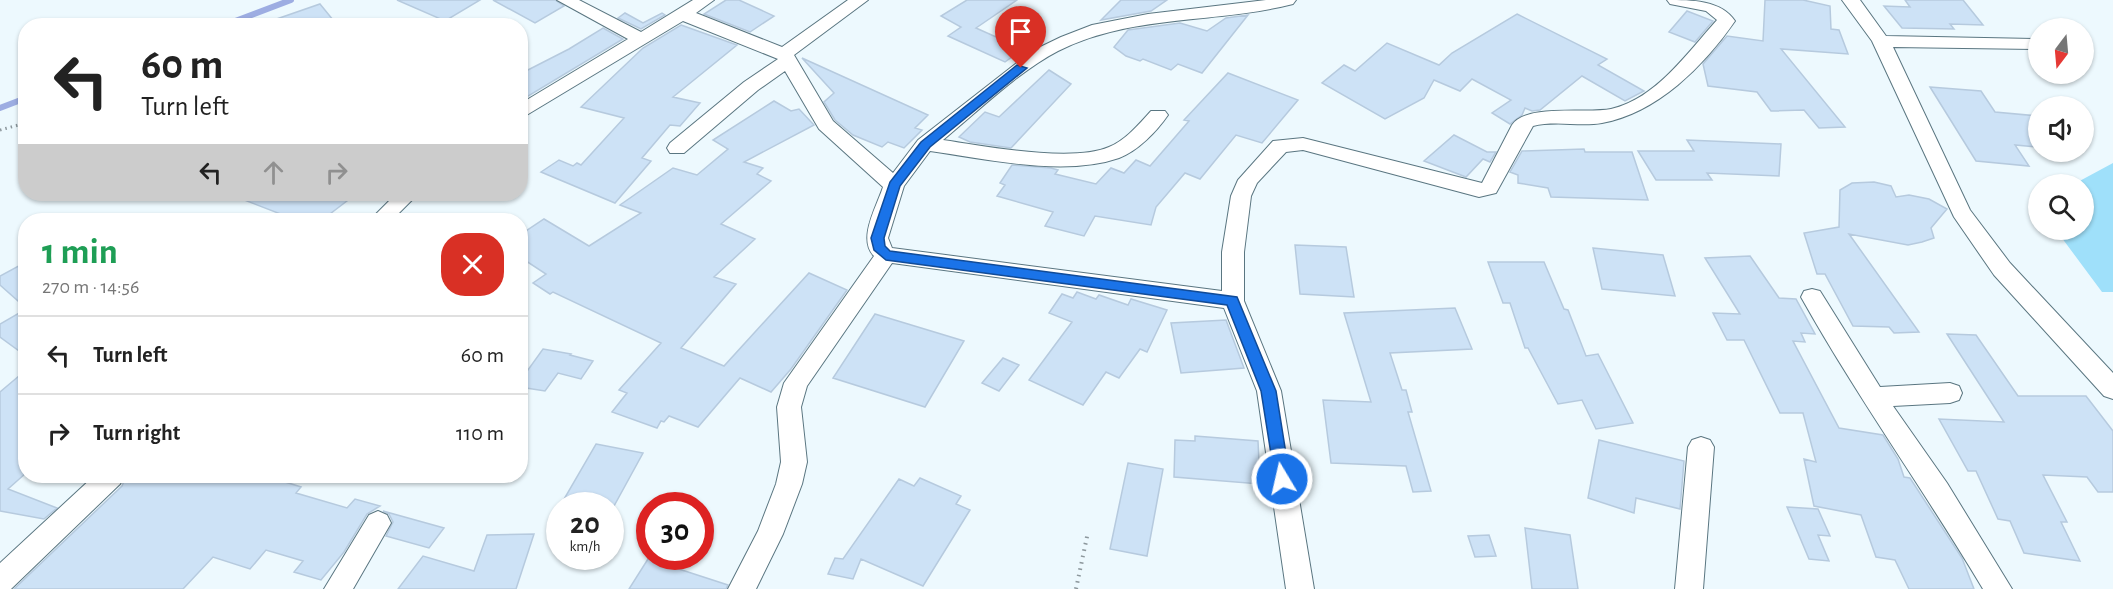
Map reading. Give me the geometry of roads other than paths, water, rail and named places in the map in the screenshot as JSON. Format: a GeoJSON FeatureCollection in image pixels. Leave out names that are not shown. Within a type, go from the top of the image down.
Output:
{"type":"FeatureCollection","features":[{"type":"Feature","properties":{"kind":"street"},"geometry":{"type":"LineString","coordinates":[[566,0],[641,39]]}},
{"type":"Feature","properties":{"kind":"street"},"geometry":{"type":"LineString","coordinates":[[528,107],[705,0]]}},
{"type":"Feature","properties":{"kind":"street"},"geometry":{"type":"LineString","coordinates":[[678,148],[743,92],[859,0]]}},
{"type":"Feature","properties":{"kind":"street"},"geometry":{"type":"LineString","coordinates":[[1233,301],[886,255],[878,247],[877,238],[894,185],[925,144],[1038,55],[1057,43],[1131,22],[1247,9],[1287,0]]}},
{"type":"Feature","properties":{"kind":"street"},"geometry":{"type":"LineString","coordinates":[[1300,589],[1269,391],[1233,301],[1233,252],[1241,196],[1248,180],[1280,146],[1303,144],[1479,190],[1489,188],[1522,125],[1526,122],[1600,117],[1619,114],[1638,106],[1658,93],[1726,21],[1721,12],[1710,7],[1677,0]]}},
{"type":"Feature","properties":{"kind":"street"},"geometry":{"type":"LineString","coordinates":[[1851,0],[1881,41],[1961,212],[2002,269],[2113,389]]}},
{"type":"Feature","properties":{"kind":"street"},"geometry":{"type":"LineString","coordinates":[[682,14],[786,57],[826,125],[894,185]]}},
{"type":"Feature","properties":{"kind":"street"},"geometry":{"type":"LineString","coordinates":[[1881,41],[2028,44]]}},
{"type":"Feature","properties":{"kind":"street"},"geometry":{"type":"LineString","coordinates":[[925,144],[1050,158],[1092,158],[1113,153],[1128,145],[1158,115]]}},
{"type":"Feature","properties":{"kind":"street"},"geometry":{"type":"LineString","coordinates":[[388,213],[400,201]]}},
{"type":"Feature","properties":{"kind":"street"},"geometry":{"type":"LineString","coordinates":[[742,589],[770,534],[789,484],[794,462],[789,407],[796,383],[886,255]]}},
{"type":"Feature","properties":{"kind":"street"},"geometry":{"type":"LineString","coordinates":[[1812,297],[1850,363],[1875,397],[1998,589]]}},
{"type":"Feature","properties":{"kind":"street"},"geometry":{"type":"LineString","coordinates":[[1875,397],[1950,393]]}},
{"type":"Feature","properties":{"kind":"street"},"geometry":{"type":"LineString","coordinates":[[1689,589],[1701,447]]}},
{"type":"Feature","properties":{"kind":"street"},"geometry":{"type":"LineString","coordinates":[[0,581],[104,483]]}},
{"type":"Feature","properties":{"kind":"street"},"geometry":{"type":"LineString","coordinates":[[338,589],[378,524]]}},
{"type":"Feature","properties":{"kind":"waterway"},"geometry":{"type":"LineString","coordinates":[[243,18],[291,0]]}},
{"type":"Feature","properties":{"kind":"waterway"},"geometry":{"type":"LineString","coordinates":[[0,108],[18,101]]}}]}
